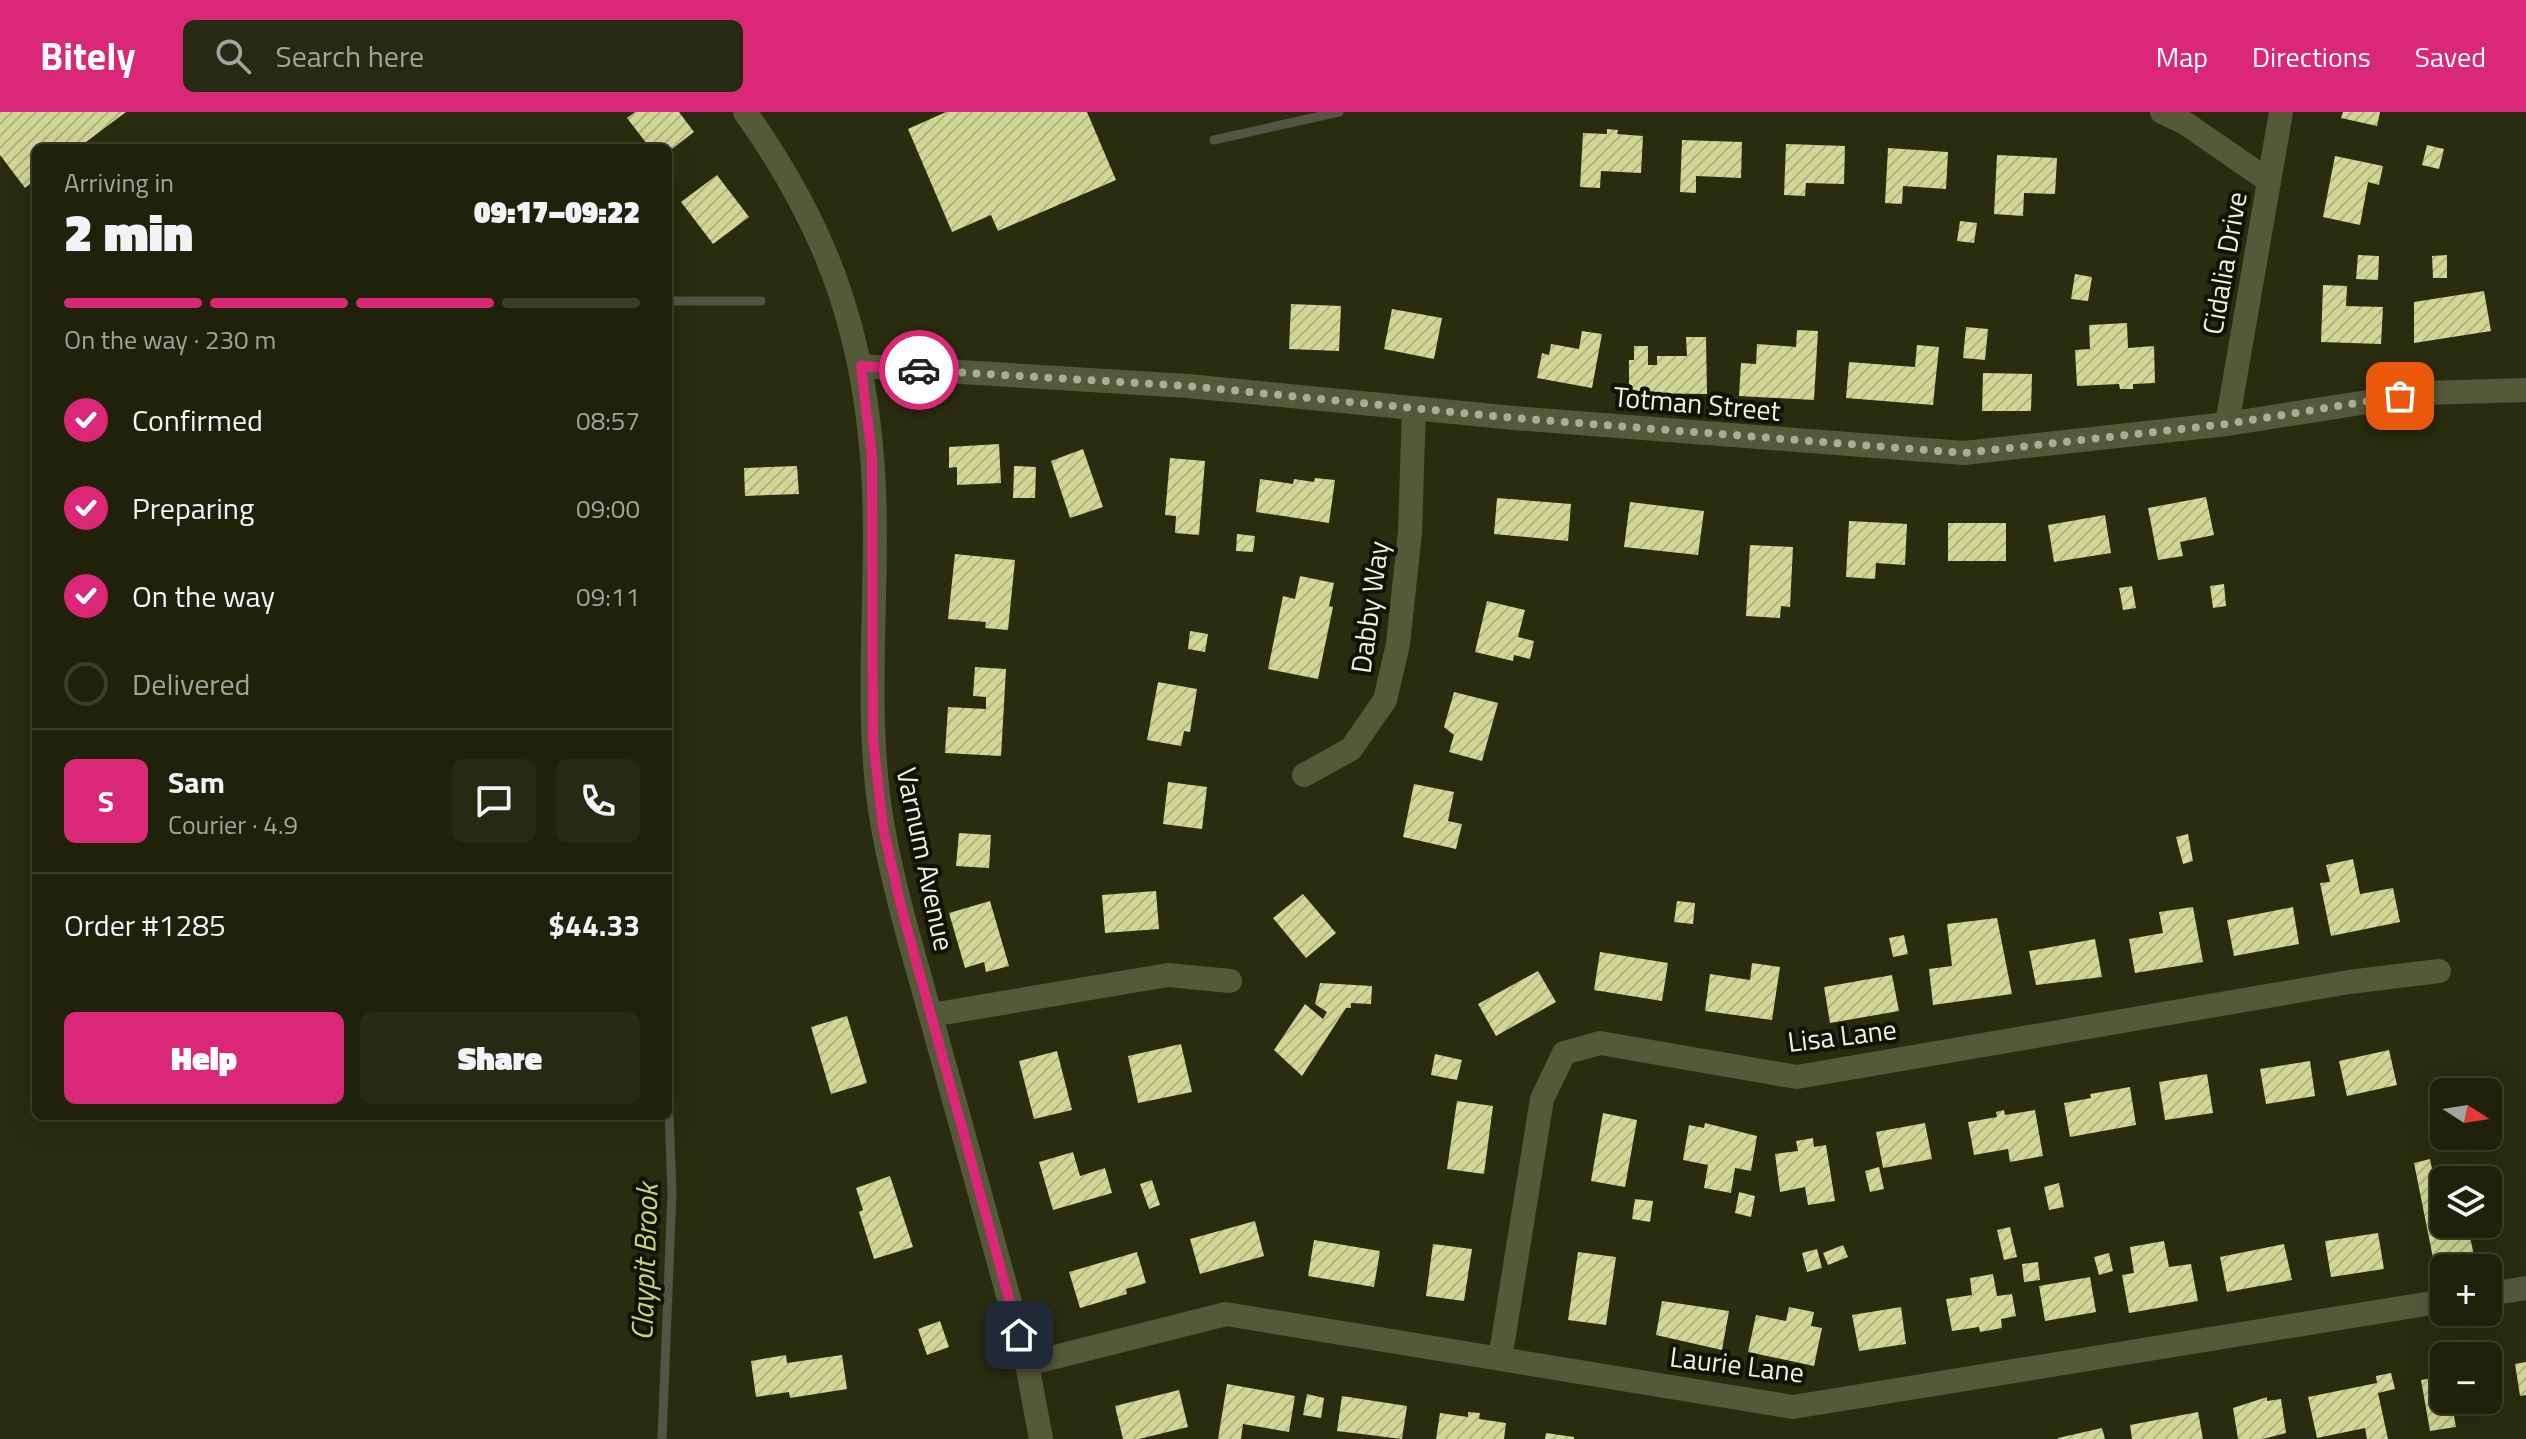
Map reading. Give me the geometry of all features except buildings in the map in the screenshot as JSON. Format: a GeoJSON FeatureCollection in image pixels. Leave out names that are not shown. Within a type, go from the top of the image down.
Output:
{"type":"FeatureCollection","features":[{"type":"Feature","properties":{"kind":"street","name":"Varnum Avenue"},"geometry":{"type":"LineString","coordinates":[[745,112],[794,183],[814,222],[830,259],[861,366],[872,458],[873,739],[883,827],[1027,1364],[1041,1439]]}},
{"type":"Feature","properties":{"kind":"street"},"geometry":{"type":"LineString","coordinates":[[2162,112],[2185,123],[2269,181]]}},
{"type":"Feature","properties":{"kind":"street","name":"Cidalia Drive"},"geometry":{"type":"LineString","coordinates":[[2227,424],[2281,112]]}},
{"type":"Feature","properties":{"kind":"street","name":"Totman Street"},"geometry":{"type":"LineString","coordinates":[[861,366],[1188,386],[1414,408],[1964,453],[2227,424],[2425,393],[2526,390]]}},
{"type":"Feature","properties":{"kind":"street","name":"Dabby Way"},"geometry":{"type":"LineString","coordinates":[[1304,775],[1351,749],[1385,700],[1398,644],[1410,532],[1414,408]]}},
{"type":"Feature","properties":{"kind":"street","name":"Lisa Lane"},"geometry":{"type":"LineString","coordinates":[[1500,1359],[1542,1099],[1564,1053],[1600,1043],[1797,1077],[2349,982],[2439,971]]}},
{"type":"Feature","properties":{"kind":"street"},"geometry":{"type":"LineString","coordinates":[[931,1015],[1168,975],[1230,981]]}},
{"type":"Feature","properties":{"kind":"street"},"geometry":{"type":"LineString","coordinates":[[2502,1292],[2526,1288]]}},
{"type":"Feature","properties":{"kind":"street","name":"Laurie Lane"},"geometry":{"type":"LineString","coordinates":[[1027,1364],[1226,1314],[1793,1407],[2430,1303]]}},
{"type":"Feature","properties":{"kind":"waterway","name":"Claypit Brook"},"geometry":{"type":"LineString","coordinates":[[1214,140],[1339,112]]}},
{"type":"Feature","properties":{"kind":"waterway","name":"Claypit Brook"},"geometry":{"type":"LineString","coordinates":[[672,301],[761,301]]}},
{"type":"Feature","properties":{"kind":"waterway","name":"Claypit Brook"},"geometry":{"type":"LineString","coordinates":[[662,1439],[672,1193],[669,1120]]}},
{"type":"Feature","properties":{"kind":"way so far"},"geometry":{"type":"LineString","coordinates":[[919,370],[1188,386],[1514,418],[1964,453],[2227,424],[2400,396]]}},
{"type":"Feature","properties":{"kind":"route"},"geometry":{"type":"LineString","coordinates":[[919,370],[861,366],[872,458],[873,739],[883,827],[901,906],[1019,1335]]}}]}
